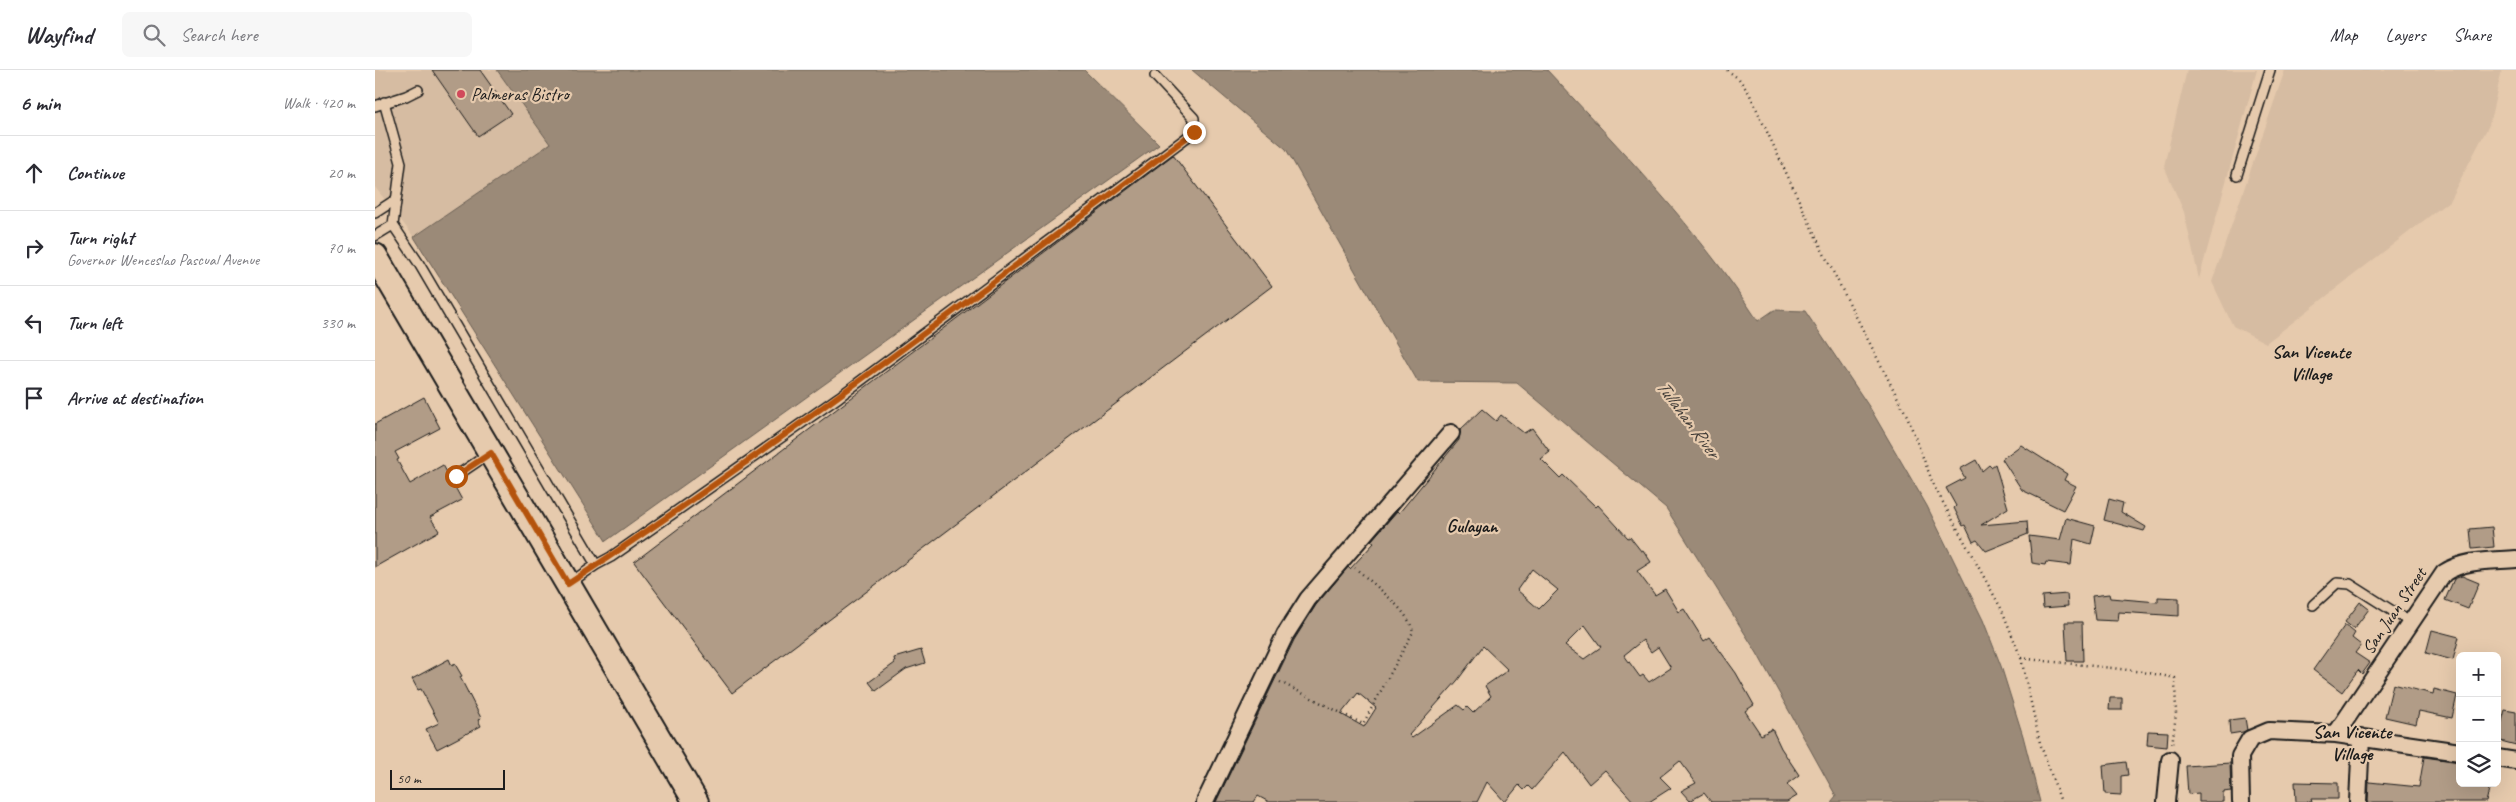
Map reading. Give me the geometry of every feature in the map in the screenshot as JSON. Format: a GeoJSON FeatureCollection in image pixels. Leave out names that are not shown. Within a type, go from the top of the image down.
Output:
{"type":"FeatureCollection","features":[{"type":"Feature","properties":{"kind":"main road"},"geometry":{"type":"LineString","coordinates":[[375,256],[695,802]]}},
{"type":"Feature","properties":{"kind":"street"},"geometry":{"type":"LineString","coordinates":[[1205,802],[1285,635],[1307,599],[1451,433]]}},
{"type":"Feature","properties":{"kind":"street","name":"San Juan Street"},"geometry":{"type":"LineString","coordinates":[[2336,734],[2444,573],[2452,567],[2474,562],[2516,559]]}},
{"type":"Feature","properties":{"kind":"street"},"geometry":{"type":"LineString","coordinates":[[2241,802],[2239,756],[2250,739],[2269,731],[2336,734],[2456,751]]}},
{"type":"Feature","properties":{"kind":"street"},"geometry":{"type":"LineString","coordinates":[[2358,802],[2361,737]]}},
{"type":"Feature","properties":{"kind":"street"},"geometry":{"type":"LineString","coordinates":[[2501,759],[2516,761]]}},
{"type":"Feature","properties":{"kind":"street"},"geometry":{"type":"LineString","coordinates":[[2166,802],[2170,760]]}},
{"type":"Feature","properties":{"kind":"lane"},"geometry":{"type":"LineString","coordinates":[[2237,175],[2269,70]]}},
{"type":"Feature","properties":{"kind":"lane"},"geometry":{"type":"LineString","coordinates":[[568,584],[611,557],[839,397],[1194,132],[1194,118],[1155,76]]}},
{"type":"Feature","properties":{"kind":"lane"},"geometry":{"type":"LineString","coordinates":[[375,106],[418,90]]}},
{"type":"Feature","properties":{"kind":"lane"},"geometry":{"type":"LineString","coordinates":[[384,102],[401,163],[393,225],[418,262],[596,565]]}},
{"type":"Feature","properties":{"kind":"lane"},"geometry":{"type":"LineString","coordinates":[[375,213],[395,200]]}},
{"type":"Feature","properties":{"kind":"lane"},"geometry":{"type":"LineString","coordinates":[[375,236],[393,225]]}},
{"type":"Feature","properties":{"kind":"lane"},"geometry":{"type":"LineString","coordinates":[[456,476],[491,453]]}},
{"type":"Feature","properties":{"kind":"lane"},"geometry":{"type":"LineString","coordinates":[[2313,605],[2337,583],[2342,582],[2349,584],[2410,622]]}},
{"type":"Feature","properties":{"kind":"path"},"geometry":{"type":"LineString","coordinates":[[1727,70],[1739,78],[1749,93],[1823,252],[1907,416],[1934,486],[2002,610],[2021,658],[2040,743],[2061,802]]}},
{"type":"Feature","properties":{"kind":"path"},"geometry":{"type":"LineString","coordinates":[[1266,675],[1363,724],[1413,632],[1412,624],[1381,591],[1342,558]]}},
{"type":"Feature","properties":{"kind":"path"},"geometry":{"type":"LineString","coordinates":[[2021,658],[2077,665],[2133,668],[2175,678],[2176,714],[2170,760]]}},
{"type":"Feature","properties":{"kind":"shaded area"},"geometry":{"type":"Polygon","coordinates":[[[375,70],[497,70],[550,144],[414,237],[375,187],[375,70]]]}},
{"type":"Feature","properties":{"kind":"shaded area"},"geometry":{"type":"Polygon","coordinates":[[[2187,70],[2257,70],[2199,279],[2184,212],[2164,166],[2187,70]]]}},
{"type":"Feature","properties":{"kind":"shaded area"},"geometry":{"type":"Polygon","coordinates":[[[2285,70],[2502,70],[2489,125],[2449,201],[2266,343],[2233,326],[2212,282],[2285,70]]]}},
{"type":"Feature","properties":{"kind":"water"},"geometry":{"type":"Polygon","coordinates":[[[497,70],[1084,70],[1159,144],[606,541],[414,237],[550,144],[497,70]]]}},
{"type":"Feature","properties":{"kind":"water","name":"Tullahan River"},"geometry":{"type":"Polygon","coordinates":[[[1192,70],[1547,70],[1685,223],[1735,287],[1758,321],[1774,310],[1805,311],[1870,408],[1927,506],[1983,620],[2001,666],[2023,736],[2040,802],[1831,802],[1836,796],[1757,653],[1666,508],[1517,383],[1418,382],[1286,149],[1192,70]]]}},
{"type":"Feature","properties":{"kind":"building"},"geometry":{"type":"Polygon","coordinates":[[[432,70],[480,70],[511,114],[478,136],[432,70]]]}},
{"type":"Feature","properties":{"kind":"building"},"geometry":{"type":"Polygon","coordinates":[[[1173,155],[1272,286],[732,693],[634,562],[1173,155]]]}},
{"type":"Feature","properties":{"kind":"building"},"geometry":{"type":"Polygon","coordinates":[[[424,397],[440,428],[395,452],[399,459],[397,460],[410,484],[443,465],[462,500],[430,517],[439,531],[375,567],[375,424],[424,397]]]}},
{"type":"Feature","properties":{"kind":"building"},"geometry":{"type":"Polygon","coordinates":[[[1482,409],[1496,421],[1501,415],[1524,433],[1532,428],[1550,452],[1541,459],[1560,478],[1563,475],[1596,507],[1598,505],[1628,538],[1630,537],[1641,551],[1643,550],[1651,562],[1637,571],[1655,595],[1665,589],[1679,612],[1684,609],[1704,641],[1710,637],[1736,673],[1754,705],[1745,711],[1761,735],[1772,729],[1781,748],[1799,775],[1787,784],[1797,796],[1787,802],[1711,802],[1704,793],[1690,801],[1681,791],[1696,783],[1680,761],[1660,777],[1671,788],[1649,802],[1634,802],[1605,770],[1589,784],[1565,752],[1532,790],[1528,786],[1524,790],[1519,785],[1505,802],[1487,782],[1477,802],[1269,802],[1258,796],[1254,802],[1216,802],[1294,640],[1316,605],[1348,567],[1350,569],[1374,543],[1371,541],[1397,511],[1399,513],[1459,440],[1460,430],[1482,409]],[[1532,569],[1517,590],[1539,609],[1558,590],[1532,569]],[[1585,625],[1565,645],[1584,659],[1601,647],[1585,625]],[[1643,640],[1624,655],[1640,677],[1643,675],[1649,682],[1671,668],[1658,647],[1651,652],[1643,640]],[[1483,646],[1457,681],[1409,735],[1412,738],[1458,705],[1464,710],[1467,707],[1473,713],[1491,696],[1485,686],[1508,670],[1483,646]],[[1358,693],[1341,714],[1364,727],[1376,708],[1358,693]]]}},
{"type":"Feature","properties":{"kind":"building"},"geometry":{"type":"Polygon","coordinates":[[[2021,445],[2067,474],[2064,480],[2076,486],[2063,510],[2022,490],[2002,459],[2021,445]]]}},
{"type":"Feature","properties":{"kind":"building"},"geometry":{"type":"Polygon","coordinates":[[[1976,460],[1982,471],[1989,465],[1991,467],[1995,464],[2008,508],[1981,525],[2027,521],[2028,534],[1986,551],[1977,540],[1973,542],[1954,508],[1956,506],[1946,488],[1965,478],[1960,469],[1976,460]]]}},
{"type":"Feature","properties":{"kind":"building"},"geometry":{"type":"Polygon","coordinates":[[[2109,499],[2123,503],[2121,512],[2146,527],[2144,531],[2104,520],[2109,499]]]}},
{"type":"Feature","properties":{"kind":"building"},"geometry":{"type":"Polygon","coordinates":[[[2066,518],[2095,526],[2091,544],[2074,539],[2071,565],[2046,562],[2045,565],[2032,563],[2029,536],[2060,540],[2066,518]]]}},
{"type":"Feature","properties":{"kind":"building"},"geometry":{"type":"Polygon","coordinates":[[[2492,527],[2494,547],[2472,549],[2470,529],[2492,527]]]}},
{"type":"Feature","properties":{"kind":"building"},"geometry":{"type":"Polygon","coordinates":[[[2462,576],[2479,583],[2468,609],[2445,600],[2454,579],[2462,576]]]}},
{"type":"Feature","properties":{"kind":"building"},"geometry":{"type":"Polygon","coordinates":[[[2067,594],[2068,606],[2043,608],[2042,596],[2067,594]]]}},
{"type":"Feature","properties":{"kind":"building"},"geometry":{"type":"Polygon","coordinates":[[[2109,594],[2110,598],[2158,602],[2158,597],[2179,598],[2179,616],[2119,612],[2118,621],[2095,620],[2092,596],[2109,594]]]}},
{"type":"Feature","properties":{"kind":"building"},"geometry":{"type":"Polygon","coordinates":[[[2360,602],[2369,609],[2354,629],[2345,622],[2360,602]]]}},
{"type":"Feature","properties":{"kind":"building"},"geometry":{"type":"Polygon","coordinates":[[[2065,622],[2082,622],[2083,661],[2067,661],[2065,622]]]}},
{"type":"Feature","properties":{"kind":"building"},"geometry":{"type":"Polygon","coordinates":[[[2345,625],[2355,633],[2352,638],[2361,645],[2355,653],[2370,663],[2362,674],[2358,670],[2342,692],[2313,670],[2345,625]]]}},
{"type":"Feature","properties":{"kind":"building"},"geometry":{"type":"Polygon","coordinates":[[[2432,630],[2459,637],[2453,660],[2426,653],[2432,630]]]}},
{"type":"Feature","properties":{"kind":"building"},"geometry":{"type":"Polygon","coordinates":[[[921,650],[925,663],[906,669],[876,691],[869,682],[895,663],[894,658],[921,650]]]}},
{"type":"Feature","properties":{"kind":"building"},"geometry":{"type":"Polygon","coordinates":[[[449,659],[452,666],[455,664],[462,676],[460,677],[481,718],[478,720],[481,726],[437,749],[426,729],[439,723],[421,689],[418,690],[412,679],[449,659]]]}},
{"type":"Feature","properties":{"kind":"building"},"geometry":{"type":"Polygon","coordinates":[[[2393,684],[2433,694],[2434,689],[2456,695],[2452,718],[2419,711],[2416,724],[2385,717],[2393,684]]]}},
{"type":"Feature","properties":{"kind":"building"},"geometry":{"type":"Polygon","coordinates":[[[2110,698],[2122,698],[2122,710],[2109,710],[2110,698]]]}},
{"type":"Feature","properties":{"kind":"building"},"geometry":{"type":"Polygon","coordinates":[[[2505,710],[2516,712],[2516,745],[2501,741],[2501,725],[2505,710]]]}},
{"type":"Feature","properties":{"kind":"building"},"geometry":{"type":"Polygon","coordinates":[[[2245,718],[2247,730],[2230,734],[2229,720],[2245,718]]]}},
{"type":"Feature","properties":{"kind":"building"},"geometry":{"type":"Polygon","coordinates":[[[2148,731],[2168,732],[2167,747],[2147,745],[2148,731]]]}},
{"type":"Feature","properties":{"kind":"building"},"geometry":{"type":"Polygon","coordinates":[[[2424,757],[2456,761],[2456,787],[2490,787],[2486,802],[2368,802],[2369,782],[2419,787],[2424,757]]]}},
{"type":"Feature","properties":{"kind":"building"},"geometry":{"type":"Polygon","coordinates":[[[2126,762],[2128,775],[2121,776],[2121,795],[2105,794],[2103,765],[2126,762]]]}},
{"type":"Feature","properties":{"kind":"building"},"geometry":{"type":"Polygon","coordinates":[[[2230,763],[2231,791],[2223,792],[2223,802],[2199,802],[2199,793],[2188,794],[2186,766],[2230,763]]]}},
{"type":"Feature","properties":{"kind":"building"},"geometry":{"type":"Polygon","coordinates":[[[2295,782],[2338,783],[2338,799],[2311,799],[2312,802],[2296,802],[2295,782]]]}},
{"type":"Feature","properties":{"kind":"place","name":"Palmeras Bistro"},"geometry":{"type":"Point","coordinates":[461,94]}},
{"type":"Feature","properties":{"kind":"district","name":"San Vicente Village"},"geometry":{"type":"Point","coordinates":[2311,363]}},
{"type":"Feature","properties":{"kind":"district","name":"Gulayan"},"geometry":{"type":"Point","coordinates":[1472,526]}},
{"type":"Feature","properties":{"kind":"district","name":"San Vicente Village"},"geometry":{"type":"Point","coordinates":[2352,743]}},
{"type":"Feature","properties":{"kind":"route"},"geometry":{"type":"LineString","coordinates":[[456,476],[491,453],[568,584],[611,557],[839,397],[1194,132]]}}]}
